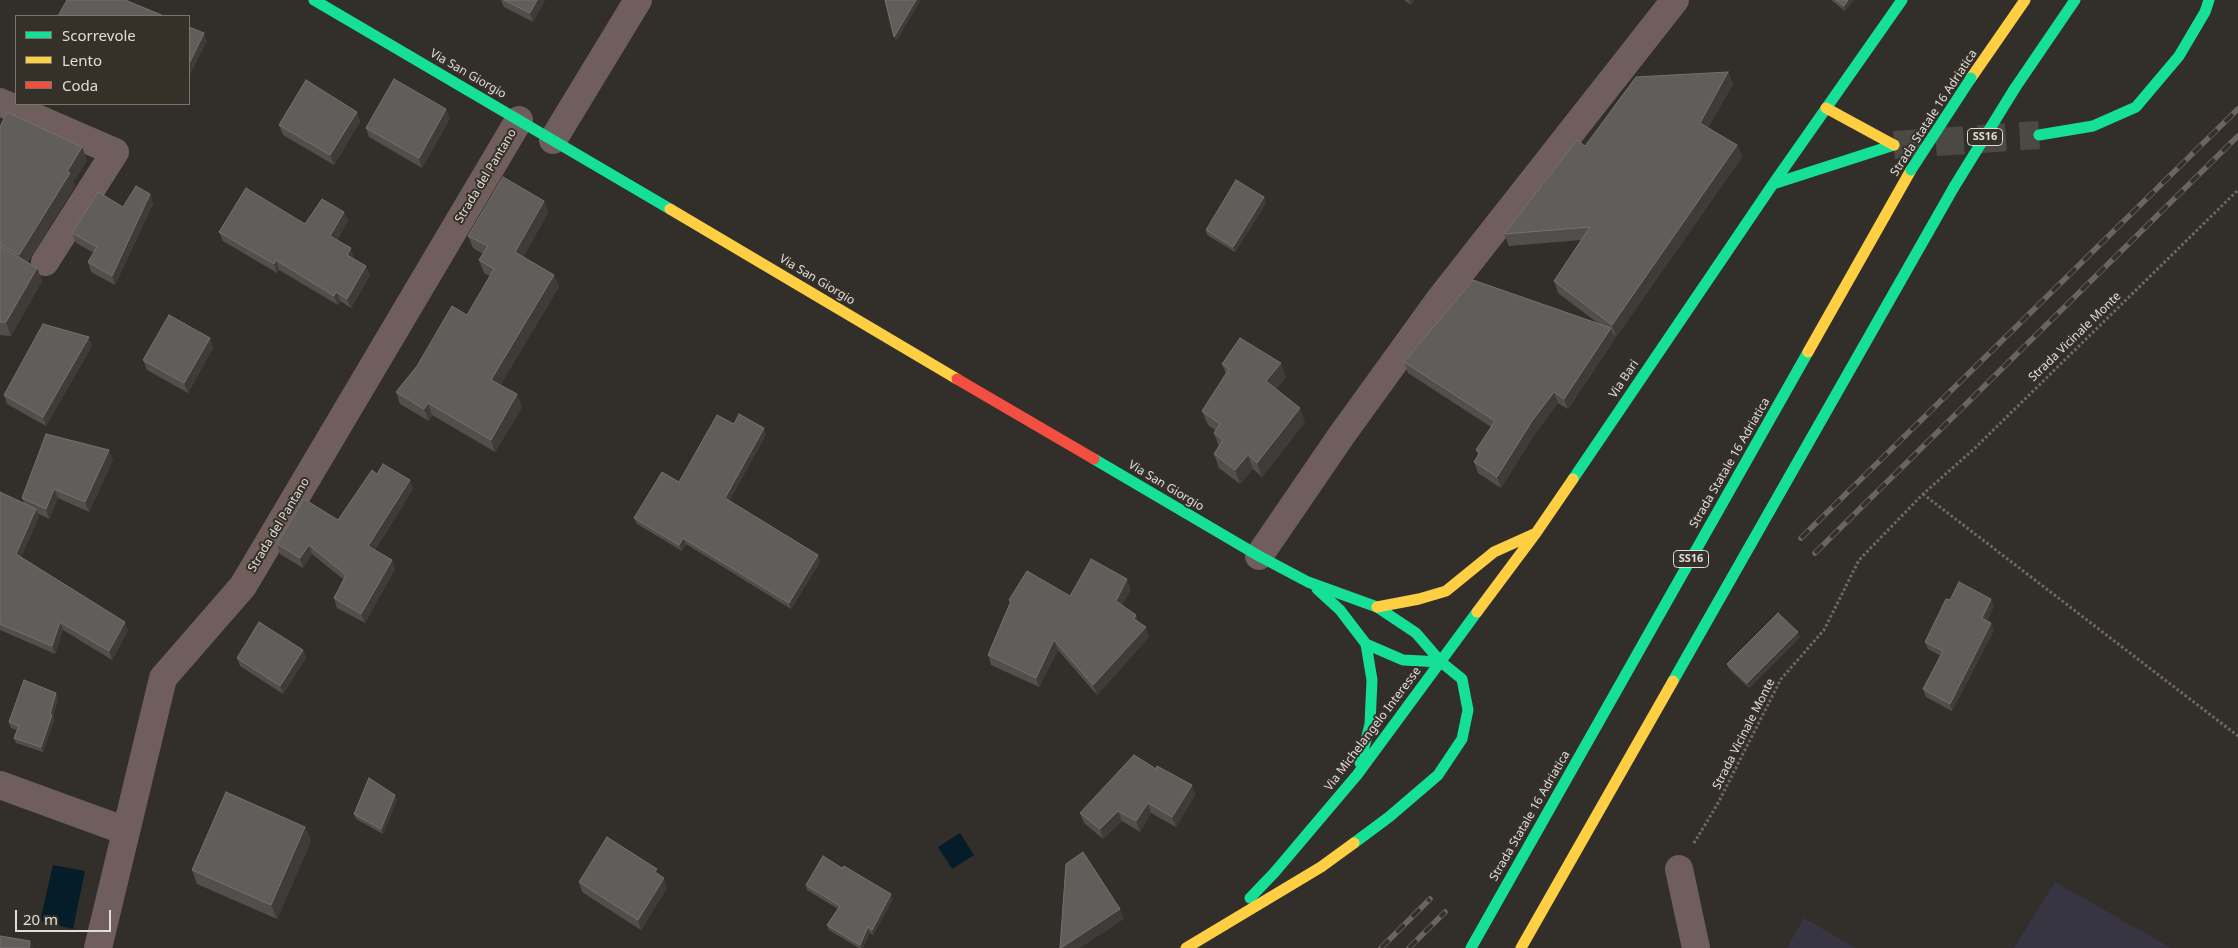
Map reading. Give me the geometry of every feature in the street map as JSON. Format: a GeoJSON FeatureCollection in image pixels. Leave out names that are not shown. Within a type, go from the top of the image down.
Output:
{"type":"FeatureCollection","features":[{"type":"Feature","properties":{"kind":"main road","name":"Via San Giorgio"},"geometry":{"type":"LineString","coordinates":[[314,0],[1259,556],[1308,582],[1377,606],[1416,633],[1440,662]]}},
{"type":"Feature","properties":{"kind":"main road","name":"Via Bari"},"geometry":{"type":"LineString","coordinates":[[1440,662],[1536,533],[1773,184],[1902,0]]}},
{"type":"Feature","properties":{"kind":"main road","name":"Strada Statale 16 Adriatica"},"geometry":{"type":"LineString","coordinates":[[1471,948],[1911,170],[2025,0]]}},
{"type":"Feature","properties":{"kind":"main road","name":"SS16"},"geometry":{"type":"LineString","coordinates":[[1521,948],[1954,186],[2075,0]]}},
{"type":"Feature","properties":{"kind":"main road"},"geometry":{"type":"LineString","coordinates":[[2040,135],[2093,126],[2136,107],[2179,56],[2205,12],[2209,0]]}},
{"type":"Feature","properties":{"kind":"main road"},"geometry":{"type":"LineString","coordinates":[[1773,184],[1894,145],[1826,108]]}},
{"type":"Feature","properties":{"kind":"main road","name":"Via San Giorgio"},"geometry":{"type":"LineString","coordinates":[[1377,606],[1419,599],[1446,591],[1494,552],[1536,533]]}},
{"type":"Feature","properties":{"kind":"main road","name":"Via San Giorgio"},"geometry":{"type":"LineString","coordinates":[[1308,582],[1340,610],[1366,644],[1372,680],[1370,724],[1357,775]]}},
{"type":"Feature","properties":{"kind":"main road","name":"Via San Giorgio"},"geometry":{"type":"LineString","coordinates":[[1366,644],[1403,660],[1440,662]]}},
{"type":"Feature","properties":{"kind":"main road","name":"Via Michelangelo Interesse"},"geometry":{"type":"LineString","coordinates":[[1186,948],[1321,867],[1389,817],[1438,775],[1462,740],[1468,710],[1462,679],[1440,662],[1357,775],[1274,874],[1225,923]]}},
{"type":"Feature","properties":{"kind":"street"},"geometry":{"type":"LineString","coordinates":[[553,140],[638,0]]}},
{"type":"Feature","properties":{"kind":"street"},"geometry":{"type":"LineString","coordinates":[[1259,556],[1341,436],[1440,299],[1674,0]]}},
{"type":"Feature","properties":{"kind":"street"},"geometry":{"type":"LineString","coordinates":[[0,102],[115,152],[45,262]]}},
{"type":"Feature","properties":{"kind":"street","name":"Strada del Pantano"},"geometry":{"type":"LineString","coordinates":[[98,948],[162,678],[243,586],[519,120]]}},
{"type":"Feature","properties":{"kind":"street"},"geometry":{"type":"LineString","coordinates":[[0,785],[126,832]]}},
{"type":"Feature","properties":{"kind":"street"},"geometry":{"type":"LineString","coordinates":[[1679,869],[1696,948]]}},
{"type":"Feature","properties":{"kind":"path","name":"Strada Vicinale Monte"},"geometry":{"type":"LineString","coordinates":[[1679,869],[1717,805],[1781,679],[1824,630],[1860,560],[1922,494],[1974,449],[2238,190]]}},
{"type":"Feature","properties":{"kind":"path"},"geometry":{"type":"LineString","coordinates":[[1922,494],[2238,736]]}},
{"type":"Feature","properties":{"kind":"shaded area"},"geometry":{"type":"Polygon","coordinates":[[[2055,882],[2171,948],[2014,948],[2055,882]]]}},
{"type":"Feature","properties":{"kind":"shaded area"},"geometry":{"type":"Polygon","coordinates":[[[1804,918],[1855,948],[1787,948],[1804,918]]]}},
{"type":"Feature","properties":{"kind":"water"},"geometry":{"type":"Polygon","coordinates":[[[960,833],[974,855],[952,869],[938,847],[960,833]]]}},
{"type":"Feature","properties":{"kind":"water"},"geometry":{"type":"Polygon","coordinates":[[[53,865],[85,871],[73,929],[40,921],[53,865]]]}},
{"type":"Feature","properties":{"kind":"building"},"geometry":{"type":"Polygon","coordinates":[[[67,0],[125,0],[162,15],[59,15],[67,0]]]}},
{"type":"Feature","properties":{"kind":"building"},"geometry":{"type":"Polygon","coordinates":[[[504,0],[537,0],[530,13],[504,0]]]}},
{"type":"Feature","properties":{"kind":"building"},"geometry":{"type":"Polygon","coordinates":[[[885,0],[916,0],[894,37],[885,0]]]}},
{"type":"Feature","properties":{"kind":"building"},"geometry":{"type":"Polygon","coordinates":[[[1836,0],[1848,0],[1844,6],[1836,0]]]}},
{"type":"Feature","properties":{"kind":"building"},"geometry":{"type":"Polygon","coordinates":[[[190,27],[204,33],[190,62],[190,27]]]}},
{"type":"Feature","properties":{"kind":"building"},"geometry":{"type":"Polygon","coordinates":[[[1728,72],[1700,123],[1737,145],[1612,325],[1554,281],[1590,227],[1504,234],[1577,140],[1585,146],[1636,77],[1728,72]]]}},
{"type":"Feature","properties":{"kind":"building"},"geometry":{"type":"Polygon","coordinates":[[[394,79],[446,109],[419,158],[366,128],[394,79]]]}},
{"type":"Feature","properties":{"kind":"building"},"geometry":{"type":"Polygon","coordinates":[[[306,80],[357,112],[330,155],[279,125],[306,80]]]}},
{"type":"Feature","properties":{"kind":"building"},"geometry":{"type":"Polygon","coordinates":[[[7,112],[82,147],[67,172],[70,173],[19,255],[0,244],[0,127],[7,112]]]}},
{"type":"Feature","properties":{"kind":"building"},"geometry":{"type":"Polygon","coordinates":[[[503,177],[544,201],[515,252],[554,275],[491,380],[517,394],[491,440],[428,403],[424,409],[396,392],[417,366],[452,306],[467,315],[494,269],[479,260],[488,246],[468,236],[503,177]]]}},
{"type":"Feature","properties":{"kind":"building"},"geometry":{"type":"Polygon","coordinates":[[[1236,180],[1264,197],[1233,247],[1206,230],[1236,180]]]}},
{"type":"Feature","properties":{"kind":"building"},"geometry":{"type":"Polygon","coordinates":[[[136,186],[150,194],[112,276],[88,262],[97,247],[72,233],[98,192],[123,207],[136,186]]]}},
{"type":"Feature","properties":{"kind":"building"},"geometry":{"type":"Polygon","coordinates":[[[246,188],[305,224],[322,199],[344,212],[330,236],[351,248],[347,255],[366,266],[347,299],[336,292],[334,296],[276,260],[274,264],[219,232],[246,188]]]}},
{"type":"Feature","properties":{"kind":"building"},"geometry":{"type":"Polygon","coordinates":[[[0,246],[37,268],[6,322],[0,322],[0,246]]]}},
{"type":"Feature","properties":{"kind":"building"},"geometry":{"type":"Polygon","coordinates":[[[1473,280],[1611,328],[1564,399],[1554,392],[1532,421],[1497,477],[1474,462],[1480,452],[1476,450],[1495,421],[1404,362],[1473,280]]]}},
{"type":"Feature","properties":{"kind":"building"},"geometry":{"type":"Polygon","coordinates":[[[169,315],[210,338],[184,383],[143,360],[169,315]]]}},
{"type":"Feature","properties":{"kind":"building"},"geometry":{"type":"Polygon","coordinates":[[[43,324],[89,337],[43,417],[4,395],[43,324]]]}},
{"type":"Feature","properties":{"kind":"building"},"geometry":{"type":"Polygon","coordinates":[[[1240,338],[1281,363],[1266,381],[1300,408],[1257,463],[1248,455],[1235,470],[1214,454],[1223,440],[1214,433],[1220,424],[1202,411],[1229,369],[1222,364],[1240,338]]]}},
{"type":"Feature","properties":{"kind":"building"},"geometry":{"type":"Polygon","coordinates":[[[739,414],[764,428],[725,498],[818,555],[789,603],[683,538],[679,545],[634,518],[662,472],[679,482],[717,415],[734,424],[739,414]]]}},
{"type":"Feature","properties":{"kind":"building"},"geometry":{"type":"Polygon","coordinates":[[[46,434],[109,450],[85,502],[54,489],[46,509],[22,498],[46,434]]]}},
{"type":"Feature","properties":{"kind":"building"},"geometry":{"type":"Polygon","coordinates":[[[383,464],[410,480],[368,546],[392,560],[361,614],[334,598],[346,575],[309,545],[300,558],[277,544],[304,499],[338,520],[372,470],[377,474],[383,464]]]}},
{"type":"Feature","properties":{"kind":"building"},"geometry":{"type":"Polygon","coordinates":[[[0,492],[36,509],[16,554],[125,622],[109,651],[60,622],[52,646],[0,624],[0,492]]]}},
{"type":"Feature","properties":{"kind":"building"},"geometry":{"type":"Polygon","coordinates":[[[1091,559],[1127,579],[1116,601],[1136,615],[1134,619],[1146,627],[1093,685],[1054,640],[1036,678],[988,655],[1011,601],[1009,600],[1027,571],[1070,596],[1091,559]]]}},
{"type":"Feature","properties":{"kind":"building"},"geometry":{"type":"Polygon","coordinates":[[[1959,582],[1991,599],[1982,618],[1991,623],[1950,704],[1923,689],[1943,651],[1925,642],[1946,599],[1950,600],[1959,582]]]}},
{"type":"Feature","properties":{"kind":"building"},"geometry":{"type":"Polygon","coordinates":[[[1778,613],[1798,632],[1747,683],[1727,664],[1778,613]]]}},
{"type":"Feature","properties":{"kind":"building"},"geometry":{"type":"Polygon","coordinates":[[[259,622],[303,650],[280,686],[237,658],[259,622]]]}},
{"type":"Feature","properties":{"kind":"building"},"geometry":{"type":"Polygon","coordinates":[[[24,680],[56,693],[50,714],[52,715],[41,747],[14,738],[19,726],[9,722],[24,680]]]}},
{"type":"Feature","properties":{"kind":"building"},"geometry":{"type":"Polygon","coordinates":[[[1134,755],[1156,769],[1157,766],[1192,785],[1172,817],[1148,803],[1136,821],[1118,811],[1100,829],[1080,813],[1134,755]]]}},
{"type":"Feature","properties":{"kind":"building"},"geometry":{"type":"Polygon","coordinates":[[[369,778],[395,795],[381,829],[354,814],[369,778]]]}},
{"type":"Feature","properties":{"kind":"building"},"geometry":{"type":"Polygon","coordinates":[[[226,792],[305,827],[271,905],[192,870],[226,792]]]}},
{"type":"Feature","properties":{"kind":"building"},"geometry":{"type":"Polygon","coordinates":[[[607,837],[657,869],[655,872],[664,878],[638,920],[579,882],[607,837]]]}},
{"type":"Feature","properties":{"kind":"building"},"geometry":{"type":"Polygon","coordinates":[[[1083,852],[1120,909],[1060,948],[1066,864],[1083,852]]]}},
{"type":"Feature","properties":{"kind":"building"},"geometry":{"type":"Polygon","coordinates":[[[823,856],[842,868],[844,866],[891,894],[872,930],[868,927],[860,945],[827,925],[840,906],[806,885],[823,856]]]}},
{"type":"Feature","properties":{"kind":"building"},"geometry":{"type":"Polygon","coordinates":[[[0,936],[30,941],[29,948],[0,948],[0,936]]]}},
{"type":"Feature","properties":{"kind":"tunnel"},"geometry":{"type":"LineString","coordinates":[[1894,145],[2039,135]]}},
{"type":"Feature","properties":{"kind":"railway"},"geometry":{"type":"LineString","coordinates":[[1801,538],[2238,109]]}},
{"type":"Feature","properties":{"kind":"railway"},"geometry":{"type":"LineString","coordinates":[[1815,553],[2238,136]]}},
{"type":"Feature","properties":{"kind":"railway"},"geometry":{"type":"LineString","coordinates":[[1381,948],[1430,899]]}},
{"type":"Feature","properties":{"kind":"railway"},"geometry":{"type":"LineString","coordinates":[[1409,948],[1445,912]]}},
{"type":"Feature","properties":{"kind":"traffic: fast"},"geometry":{"type":"LineString","coordinates":[[314,0],[670,209]]}},
{"type":"Feature","properties":{"kind":"traffic: fast"},"geometry":{"type":"LineString","coordinates":[[1573,479],[1773,184],[1902,0]]}},
{"type":"Feature","properties":{"kind":"traffic: fast"},"geometry":{"type":"LineString","coordinates":[[2015,88],[2075,0]]}},
{"type":"Feature","properties":{"kind":"traffic: fast"},"geometry":{"type":"LineString","coordinates":[[2039,135],[2093,126],[2136,107],[2179,56],[2205,12],[2209,0]]}},
{"type":"Feature","properties":{"kind":"traffic: fast"},"geometry":{"type":"LineString","coordinates":[[1911,170],[1971,78]]}},
{"type":"Feature","properties":{"kind":"traffic: fast"},"geometry":{"type":"LineString","coordinates":[[1954,187],[2015,88]]}},
{"type":"Feature","properties":{"kind":"traffic: fast"},"geometry":{"type":"LineString","coordinates":[[1773,184],[1894,145]]}},
{"type":"Feature","properties":{"kind":"traffic: fast"},"geometry":{"type":"LineString","coordinates":[[1673,681],[1954,187]]}},
{"type":"Feature","properties":{"kind":"traffic: fast"},"geometry":{"type":"LineString","coordinates":[[1471,948],[1808,352]]}},
{"type":"Feature","properties":{"kind":"traffic: fast"},"geometry":{"type":"LineString","coordinates":[[1094,459],[1259,556],[1308,582],[1377,607],[1416,633],[1441,662],[1462,679],[1468,710],[1462,739],[1438,775],[1389,817],[1354,843]]}},
{"type":"Feature","properties":{"kind":"traffic: fast"},"geometry":{"type":"LineString","coordinates":[[1317,589],[1340,610],[1366,644],[1372,680],[1370,724],[1360,763]]}},
{"type":"Feature","properties":{"kind":"traffic: fast"},"geometry":{"type":"LineString","coordinates":[[1250,898],[1274,873],[1357,775],[1477,612]]}},
{"type":"Feature","properties":{"kind":"traffic: fast"},"geometry":{"type":"LineString","coordinates":[[1366,644],[1403,660],[1441,662]]}},
{"type":"Feature","properties":{"kind":"traffic: slow"},"geometry":{"type":"LineString","coordinates":[[1971,78],[2025,0]]}},
{"type":"Feature","properties":{"kind":"traffic: slow"},"geometry":{"type":"LineString","coordinates":[[1826,108],[1894,145]]}},
{"type":"Feature","properties":{"kind":"traffic: slow"},"geometry":{"type":"LineString","coordinates":[[1808,352],[1911,170]]}},
{"type":"Feature","properties":{"kind":"traffic: slow"},"geometry":{"type":"LineString","coordinates":[[670,209],[957,379]]}},
{"type":"Feature","properties":{"kind":"traffic: slow"},"geometry":{"type":"LineString","coordinates":[[1477,612],[1536,533],[1573,479]]}},
{"type":"Feature","properties":{"kind":"traffic: slow"},"geometry":{"type":"LineString","coordinates":[[1377,607],[1419,599],[1446,591],[1494,552],[1534,534]]}},
{"type":"Feature","properties":{"kind":"traffic: slow"},"geometry":{"type":"LineString","coordinates":[[1521,948],[1673,681]]}},
{"type":"Feature","properties":{"kind":"traffic: slow"},"geometry":{"type":"LineString","coordinates":[[1186,948],[1321,867],[1354,843]]}},
{"type":"Feature","properties":{"kind":"traffic: jam"},"geometry":{"type":"LineString","coordinates":[[957,379],[1094,459]]}}]}
